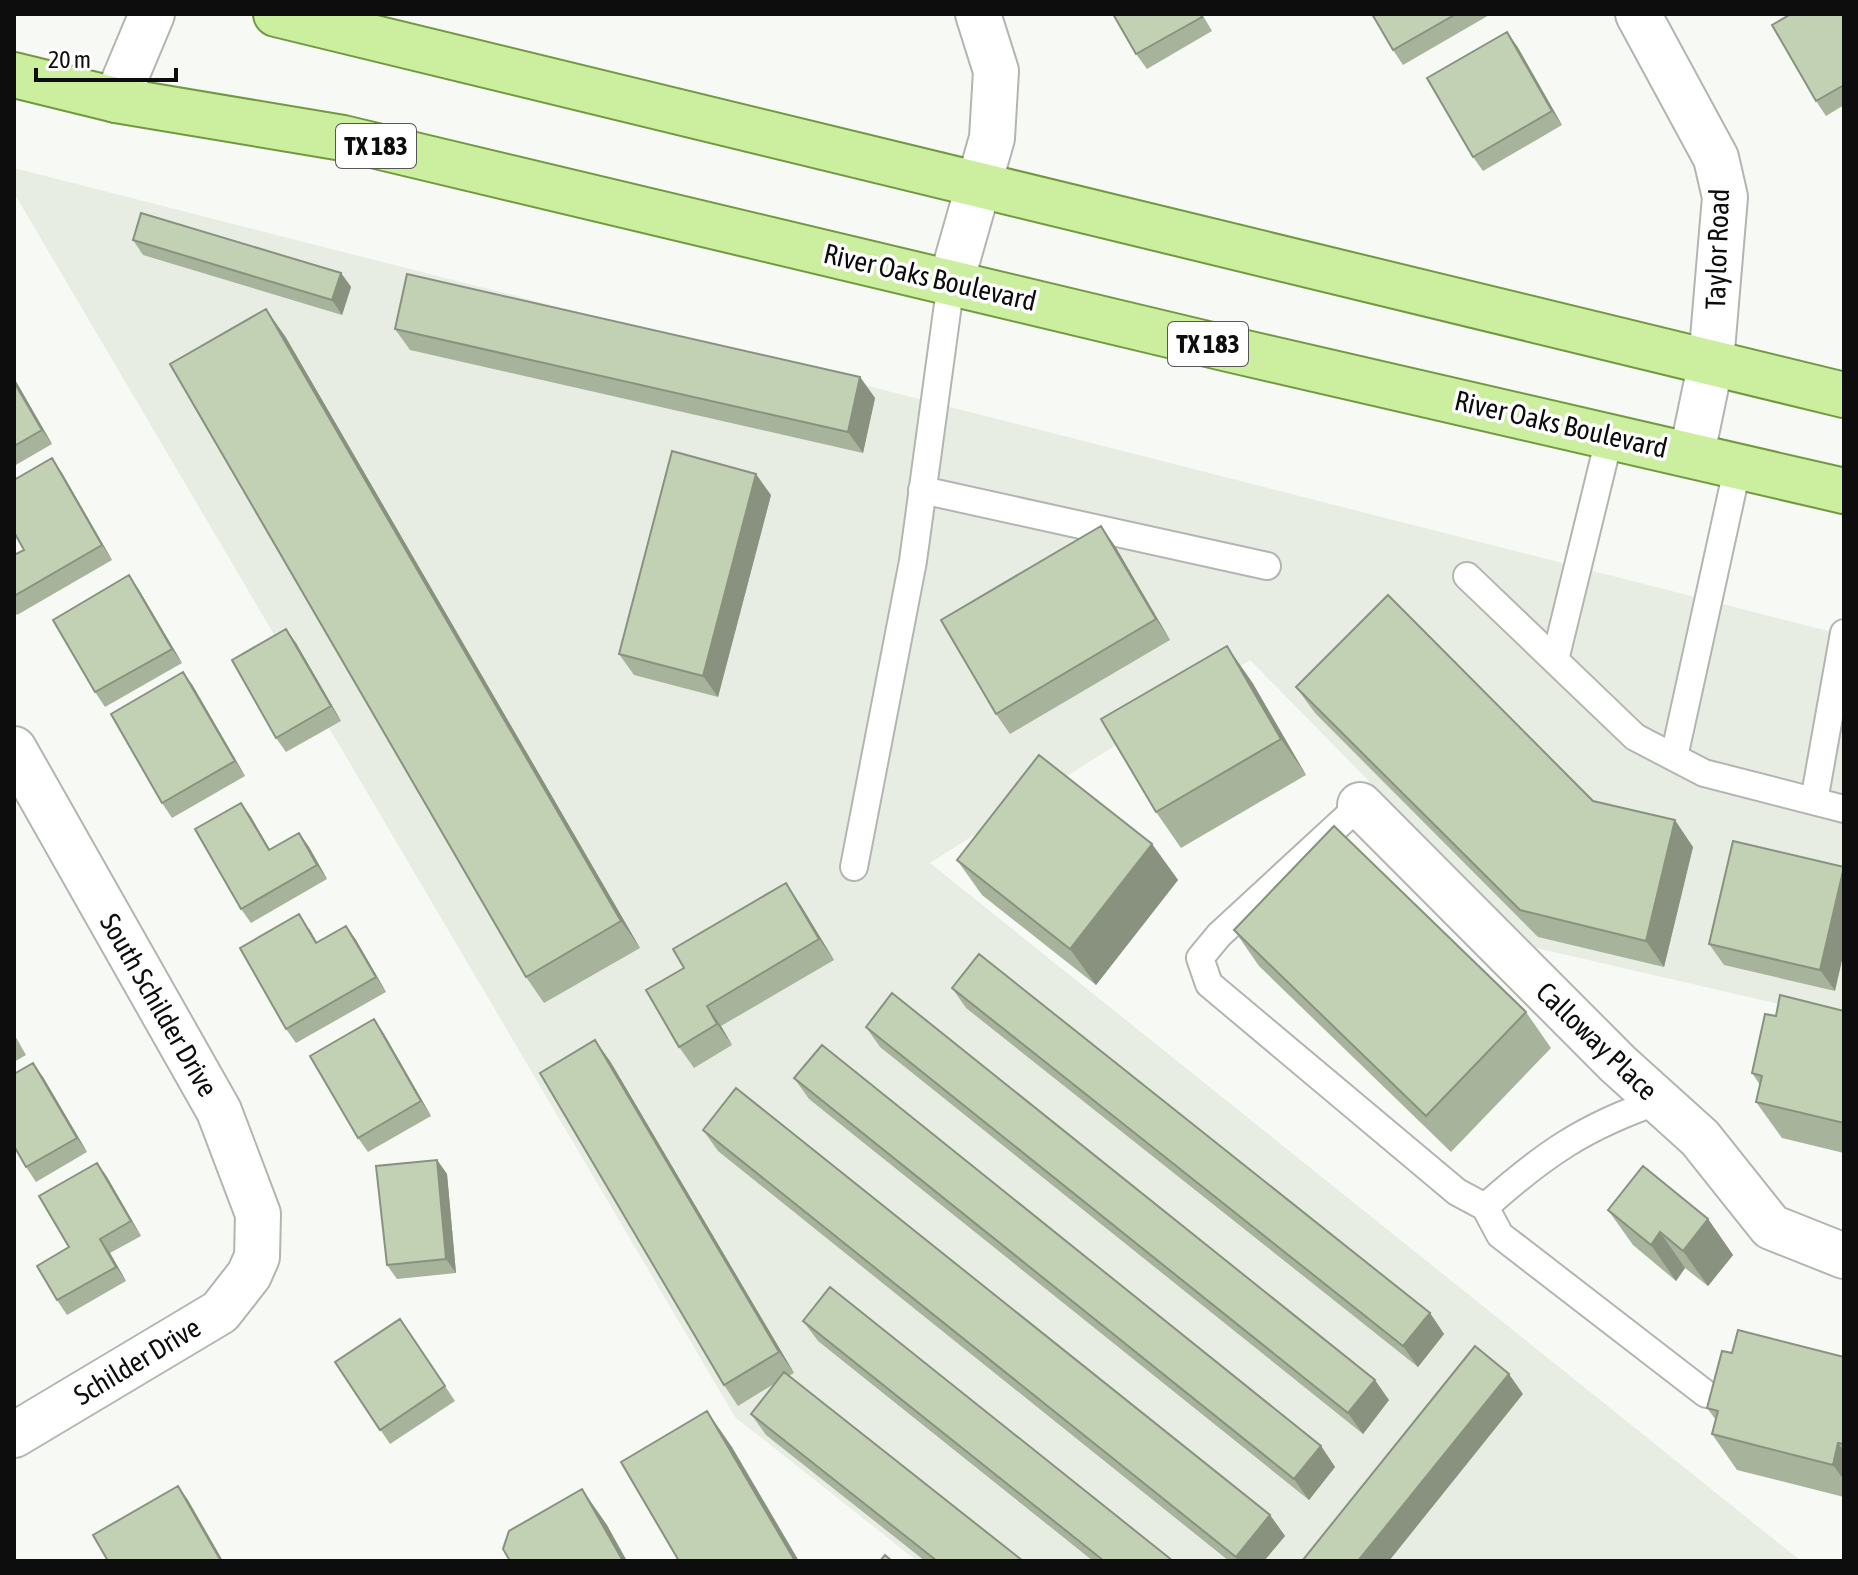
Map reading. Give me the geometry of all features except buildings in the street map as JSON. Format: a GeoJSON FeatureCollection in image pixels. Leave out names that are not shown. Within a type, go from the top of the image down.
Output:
{"type":"FeatureCollection","features":[{"type":"Feature","properties":{"kind":"main road"},"geometry":{"type":"LineString","coordinates":[[276,14],[1844,395]]}},
{"type":"Feature","properties":{"kind":"main road","name":"River Oaks Boulevard"},"geometry":{"type":"LineString","coordinates":[[14,75],[116,100],[343,138],[1224,348],[1692,453],[1844,491]]}},
{"type":"Feature","properties":{"kind":"street"},"geometry":{"type":"LineString","coordinates":[[116,100],[152,14]]}},
{"type":"Feature","properties":{"kind":"street"},"geometry":{"type":"LineString","coordinates":[[951,282],[992,138],[996,71],[978,14]]}},
{"type":"Feature","properties":{"kind":"street","name":"Taylor Road"},"geometry":{"type":"LineString","coordinates":[[1638,14],[1716,158],[1725,197],[1711,362],[1692,453]]}},
{"type":"Feature","properties":{"kind":"street","name":"South Schilder Drive"},"geometry":{"type":"LineString","coordinates":[[14,749],[219,1111],[258,1214],[257,1257],[249,1275]]}},
{"type":"Feature","properties":{"kind":"street","name":"Calloway Place"},"geometry":{"type":"LineString","coordinates":[[1360,805],[1700,1138],[1771,1227],[1844,1256]]}},
{"type":"Feature","properties":{"kind":"street","name":"Schilder Drive"},"geometry":{"type":"LineString","coordinates":[[14,1435],[220,1312],[249,1275]]}},
{"type":"Feature","properties":{"kind":"lane"},"geometry":{"type":"LineString","coordinates":[[854,867],[913,561],[951,282]]}},
{"type":"Feature","properties":{"kind":"lane"},"geometry":{"type":"LineString","coordinates":[[1555,660],[1610,435]]}},
{"type":"Feature","properties":{"kind":"lane"},"geometry":{"type":"LineString","coordinates":[[1674,757],[1738,465]]}},
{"type":"Feature","properties":{"kind":"lane"},"geometry":{"type":"LineString","coordinates":[[922,490],[1267,566]]}},
{"type":"Feature","properties":{"kind":"lane"},"geometry":{"type":"LineString","coordinates":[[1467,576],[1635,737],[1704,773],[1844,809]]}},
{"type":"Feature","properties":{"kind":"lane"},"geometry":{"type":"LineString","coordinates":[[1814,801],[1843,649]]}},
{"type":"Feature","properties":{"kind":"lane"},"geometry":{"type":"LineString","coordinates":[[1360,805],[1229,925],[1200,958],[1209,984],[1457,1192],[1485,1207],[1500,1235],[1706,1394]]}},
{"type":"Feature","properties":{"kind":"lane"},"geometry":{"type":"LineString","coordinates":[[1485,1207],[1567,1140],[1616,1116],[1659,1101]]}},
{"type":"Feature","properties":{"kind":"shaded area"},"geometry":{"type":"Polygon","coordinates":[[[14,168],[1844,635],[1844,1019],[1532,947],[1250,660],[930,863],[1801,1561],[917,1561],[735,1417],[14,193],[14,168]]]}}]}
